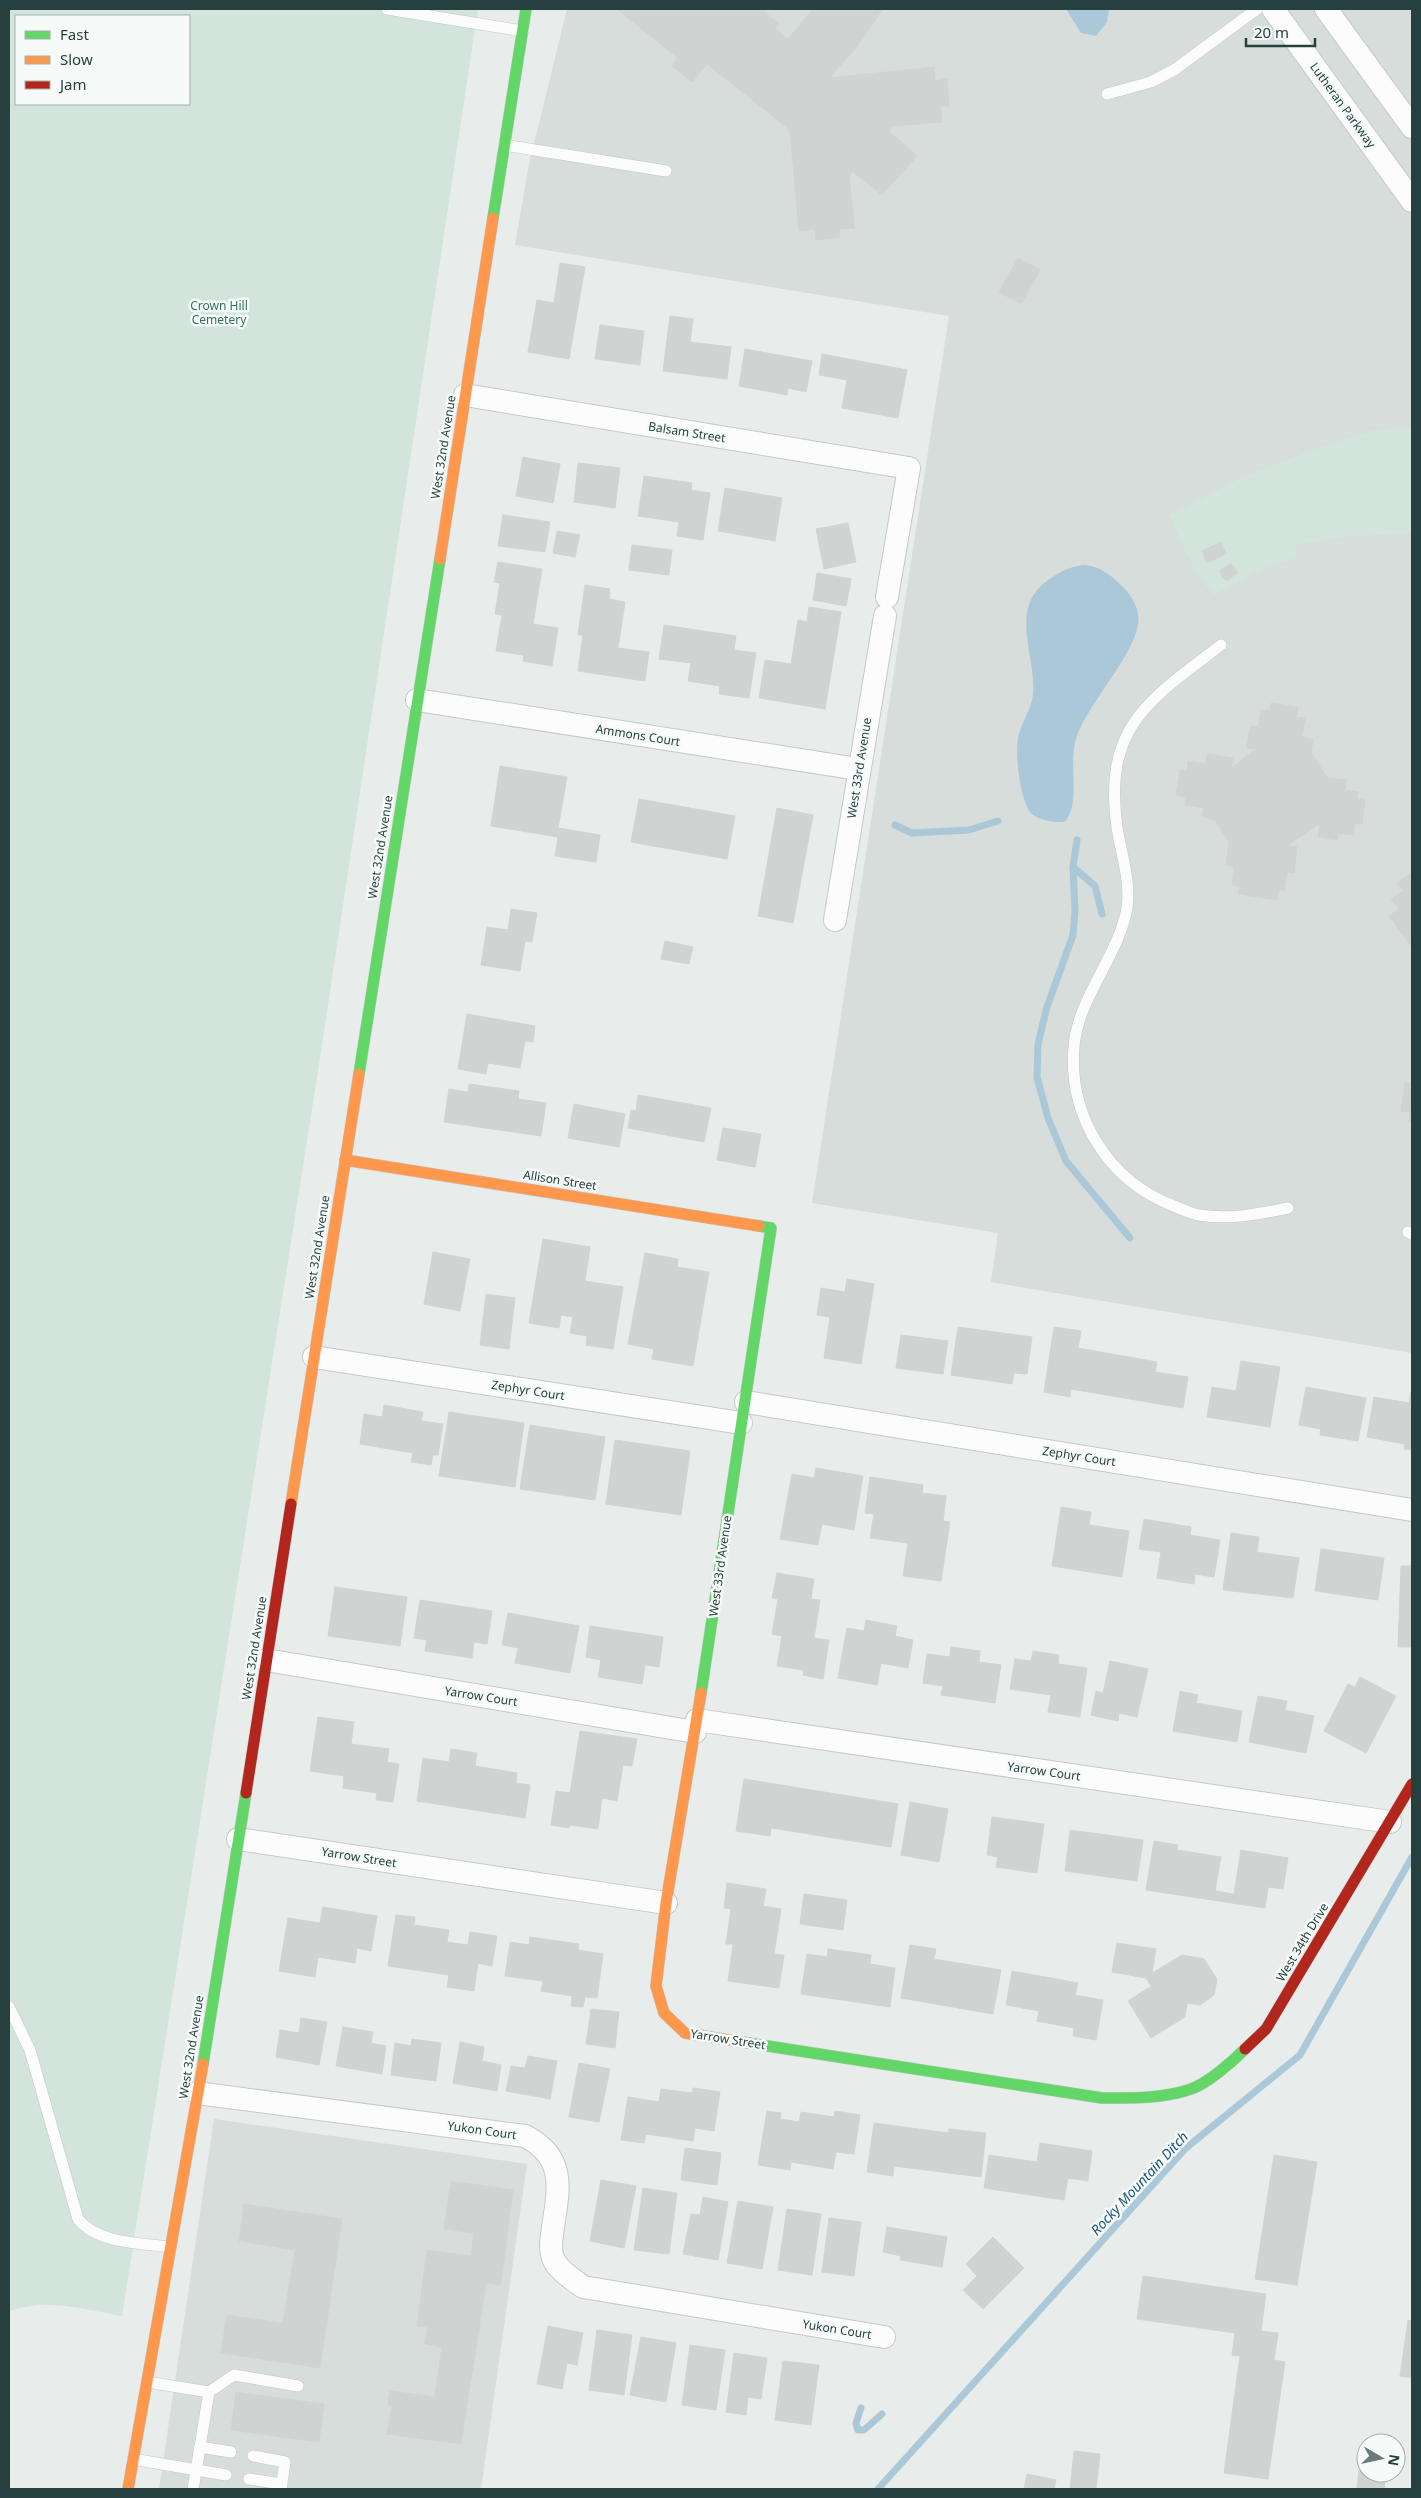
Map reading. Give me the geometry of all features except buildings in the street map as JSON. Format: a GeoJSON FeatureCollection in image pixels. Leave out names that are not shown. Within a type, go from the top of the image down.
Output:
{"type":"FeatureCollection","features":[{"type":"Feature","properties":{"kind":"street","name":"West 32nd Avenue"},"geometry":{"type":"LineString","coordinates":[[128,2489],[197,2093],[238,1839],[526,9]]}},
{"type":"Feature","properties":{"kind":"street","name":"Lutheran Parkway"},"geometry":{"type":"LineString","coordinates":[[1273,9],[1412,201]]}},
{"type":"Feature","properties":{"kind":"street"},"geometry":{"type":"LineString","coordinates":[[1326,9],[1412,127]]}},
{"type":"Feature","properties":{"kind":"street","name":"Balsam Street"},"geometry":{"type":"LineString","coordinates":[[465,396],[909,468]]}},
{"type":"Feature","properties":{"kind":"street","name":"West 33rd Avenue"},"geometry":{"type":"LineString","coordinates":[[835,920],[858,769],[909,468]]}},
{"type":"Feature","properties":{"kind":"street","name":"Ammons Court"},"geometry":{"type":"LineString","coordinates":[[417,700],[858,769]]}},
{"type":"Feature","properties":{"kind":"street","name":"Allison Street"},"geometry":{"type":"LineString","coordinates":[[345,1160],[771,1228]]}},
{"type":"Feature","properties":{"kind":"street","name":"West 33rd Avenue"},"geometry":{"type":"LineString","coordinates":[[666,1903],[696,1726],[771,1228]]}},
{"type":"Feature","properties":{"kind":"street","name":"Zephyr Court"},"geometry":{"type":"LineString","coordinates":[[314,1357],[743,1412],[1412,1510]]}},
{"type":"Feature","properties":{"kind":"street","name":"Yarrow Court"},"geometry":{"type":"LineString","coordinates":[[266,1660],[696,1726],[1390,1822]]}},
{"type":"Feature","properties":{"kind":"street","name":"West 34th Drive"},"geometry":{"type":"LineString","coordinates":[[1189,2090],[1228,2065],[1266,2029],[1412,1784]]}},
{"type":"Feature","properties":{"kind":"street","name":"Yarrow Street"},"geometry":{"type":"LineString","coordinates":[[238,1839],[666,1903],[656,1986],[664,2013],[686,2033],[1102,2098],[1143,2098],[1189,2090]]}},
{"type":"Feature","properties":{"kind":"street","name":"Yukon Court"},"geometry":{"type":"LineString","coordinates":[[197,2093],[525,2136],[546,2150],[557,2175],[559,2188],[550,2246],[553,2259],[560,2268],[583,2287],[884,2337]]}},
{"type":"Feature","properties":{"kind":"lane"},"geometry":{"type":"LineString","coordinates":[[387,9],[523,31]]}},
{"type":"Feature","properties":{"kind":"lane"},"geometry":{"type":"LineString","coordinates":[[1107,94],[1151,82],[1174,70],[1256,9]]}},
{"type":"Feature","properties":{"kind":"lane"},"geometry":{"type":"LineString","coordinates":[[504,145],[666,171]]}},
{"type":"Feature","properties":{"kind":"lane"},"geometry":{"type":"LineString","coordinates":[[1221,645],[1160,691],[1129,726],[1116,762],[1113,799],[1127,883],[1127,908],[1119,936],[1083,1007],[1074,1046],[1075,1081],[1082,1118],[1102,1153],[1127,1180],[1158,1200],[1198,1215],[1235,1218],[1288,1208]]}},
{"type":"Feature","properties":{"kind":"lane"},"geometry":{"type":"LineString","coordinates":[[9,2006],[30,2050],[78,2219],[90,2231],[105,2237],[170,2247]]}},
{"type":"Feature","properties":{"kind":"lane"},"geometry":{"type":"LineString","coordinates":[[147,2382],[209,2392],[234,2375],[298,2386]]}},
{"type":"Feature","properties":{"kind":"lane"},"geometry":{"type":"LineString","coordinates":[[193,2489],[209,2392]]}},
{"type":"Feature","properties":{"kind":"lane"},"geometry":{"type":"LineString","coordinates":[[200,2447],[231,2452]]}},
{"type":"Feature","properties":{"kind":"lane"},"geometry":{"type":"LineString","coordinates":[[249,2479],[281,2487],[285,2462],[253,2456]]}},
{"type":"Feature","properties":{"kind":"lane"},"geometry":{"type":"LineString","coordinates":[[133,2459],[226,2475]]}},
{"type":"Feature","properties":{"kind":"shaded area"},"geometry":{"type":"Polygon","coordinates":[[[567,9],[1412,9],[1412,1353],[991,1282],[998,1233],[812,1203],[949,316],[515,245],[529,164],[567,9]]]}},
{"type":"Feature","properties":{"kind":"shaded area"},"geometry":{"type":"Polygon","coordinates":[[[214,2119],[527,2164],[481,2489],[159,2489],[214,2119]]]}},
{"type":"Feature","properties":{"kind":"green space","name":"Crown Hill Cemetery"},"geometry":{"type":"Polygon","coordinates":[[[9,9],[478,9],[320,1058],[122,2316],[65,2306],[38,2305],[9,2311],[9,9]]]}},
{"type":"Feature","properties":{"kind":"green space"},"geometry":{"type":"Polygon","coordinates":[[[1412,427],[1412,534],[1350,536],[1297,545],[1296,558],[1263,569],[1214,595],[1196,574],[1169,515],[1238,479],[1309,451],[1374,430],[1412,427]]]}},
{"type":"Feature","properties":{"kind":"water"},"geometry":{"type":"Polygon","coordinates":[[[1066,9],[1109,9],[1107,22],[1096,36],[1081,33],[1066,9]]]}},
{"type":"Feature","properties":{"kind":"water"},"geometry":{"type":"Polygon","coordinates":[[[1085,565],[1106,573],[1126,590],[1133,600],[1138,614],[1137,627],[1124,658],[1091,709],[1076,739],[1073,759],[1074,792],[1070,812],[1066,821],[1052,822],[1037,817],[1030,812],[1023,797],[1019,776],[1018,738],[1033,695],[1027,617],[1030,603],[1037,590],[1063,571],[1075,566],[1085,565]]]}},
{"type":"Feature","properties":{"kind":"waterway"},"geometry":{"type":"LineString","coordinates":[[895,825],[912,833],[969,830],[998,821]]}},
{"type":"Feature","properties":{"kind":"waterway"},"geometry":{"type":"LineString","coordinates":[[1077,840],[1073,867],[1075,911],[1073,935],[1047,1007],[1038,1044],[1037,1077],[1048,1118],[1066,1161],[1130,1238]]}},
{"type":"Feature","properties":{"kind":"waterway"},"geometry":{"type":"LineString","coordinates":[[1073,867],[1095,886],[1102,914]]}},
{"type":"Feature","properties":{"kind":"waterway","name":"Rocky Mountain Ditch"},"geometry":{"type":"LineString","coordinates":[[878,2489],[1186,2148],[1300,2055],[1412,1857]]}},
{"type":"Feature","properties":{"kind":"waterway"},"geometry":{"type":"LineString","coordinates":[[861,2408],[856,2423],[858,2430],[864,2430],[882,2414]]}},
{"type":"Feature","properties":{"kind":"traffic: fast"},"geometry":{"type":"LineString","coordinates":[[493,218],[526,9]]}},
{"type":"Feature","properties":{"kind":"traffic: fast"},"geometry":{"type":"LineString","coordinates":[[359,1074],[440,559]]}},
{"type":"Feature","properties":{"kind":"traffic: fast"},"geometry":{"type":"LineString","coordinates":[[701,1693],[771,1228],[759,1226]]}},
{"type":"Feature","properties":{"kind":"traffic: fast"},"geometry":{"type":"LineString","coordinates":[[203,2064],[246,1793]]}},
{"type":"Feature","properties":{"kind":"traffic: fast"},"geometry":{"type":"LineString","coordinates":[[748,2043],[1102,2098],[1156,2096],[1188,2090],[1210,2079],[1245,2049]]}},
{"type":"Feature","properties":{"kind":"traffic: slow"},"geometry":{"type":"LineString","coordinates":[[440,559],[493,218]]}},
{"type":"Feature","properties":{"kind":"traffic: slow"},"geometry":{"type":"LineString","coordinates":[[291,1504],[359,1074]]}},
{"type":"Feature","properties":{"kind":"traffic: slow"},"geometry":{"type":"LineString","coordinates":[[345,1160],[759,1226]]}},
{"type":"Feature","properties":{"kind":"traffic: slow"},"geometry":{"type":"LineString","coordinates":[[701,1693],[666,1903],[656,1986],[664,2013],[685,2033],[748,2043]]}},
{"type":"Feature","properties":{"kind":"traffic: slow"},"geometry":{"type":"LineString","coordinates":[[128,2489],[203,2064]]}},
{"type":"Feature","properties":{"kind":"traffic: jam"},"geometry":{"type":"LineString","coordinates":[[246,1793],[291,1504]]}},
{"type":"Feature","properties":{"kind":"traffic: jam"},"geometry":{"type":"LineString","coordinates":[[1245,2049],[1266,2029],[1412,1784]]}}]}
